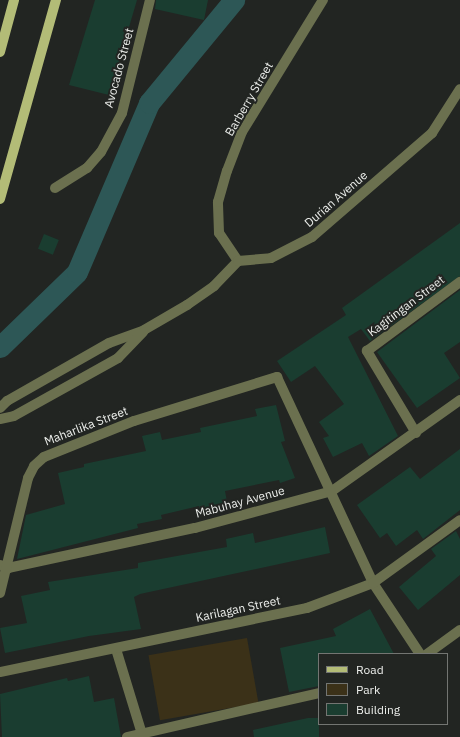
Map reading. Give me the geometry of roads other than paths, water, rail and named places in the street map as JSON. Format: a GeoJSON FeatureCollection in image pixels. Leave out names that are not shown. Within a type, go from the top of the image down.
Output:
{"type":"FeatureCollection","features":[{"type":"Feature","properties":{"kind":"main road"},"geometry":{"type":"LineString","coordinates":[[0,52],[14,0]]}},
{"type":"Feature","properties":{"kind":"main road"},"geometry":{"type":"LineString","coordinates":[[0,199],[56,0]]}},
{"type":"Feature","properties":{"kind":"street","name":"Avocado Street"},"geometry":{"type":"LineString","coordinates":[[55,188],[87,168],[101,152],[122,113],[150,0]]}},
{"type":"Feature","properties":{"kind":"street","name":"Barberry Street"},"geometry":{"type":"LineString","coordinates":[[238,261],[219,233],[218,202],[227,171],[242,132],[323,0]]}},
{"type":"Feature","properties":{"kind":"street","name":"Durian Avenue"},"geometry":{"type":"LineString","coordinates":[[238,261],[270,258],[312,237],[432,132],[460,89]]}},
{"type":"Feature","properties":{"kind":"street"},"geometry":{"type":"LineString","coordinates":[[0,408],[7,401],[109,343],[144,330],[214,286],[238,261]]}},
{"type":"Feature","properties":{"kind":"street","name":"Kagitingan Street"},"geometry":{"type":"LineString","coordinates":[[416,433],[367,351],[460,282]]}},
{"type":"Feature","properties":{"kind":"street"},"geometry":{"type":"LineString","coordinates":[[0,419],[14,416],[118,358],[144,330]]}},
{"type":"Feature","properties":{"kind":"street","name":"Maharlika Street"},"geometry":{"type":"LineString","coordinates":[[0,593],[4,566],[28,478],[34,466],[44,456],[134,422],[277,377],[332,491]]}},
{"type":"Feature","properties":{"kind":"street","name":"Mabuhay Avenue"},"geometry":{"type":"LineString","coordinates":[[4,566],[195,528],[332,491],[416,433],[460,400]]}},
{"type":"Feature","properties":{"kind":"street"},"geometry":{"type":"LineString","coordinates":[[332,491],[373,583],[419,653]]}},
{"type":"Feature","properties":{"kind":"street","name":"Karilagan Street"},"geometry":{"type":"LineString","coordinates":[[0,672],[308,608],[373,583],[460,520]]}},
{"type":"Feature","properties":{"kind":"street"},"geometry":{"type":"LineString","coordinates":[[428,653],[460,630]]}},
{"type":"Feature","properties":{"kind":"street"},"geometry":{"type":"LineString","coordinates":[[116,649],[142,734]]}},
{"type":"Feature","properties":{"kind":"street"},"geometry":{"type":"LineString","coordinates":[[127,737],[318,692]]}},
{"type":"Feature","properties":{"kind":"waterway"},"geometry":{"type":"LineString","coordinates":[[0,347],[77,272],[149,103],[234,0]]}}]}
